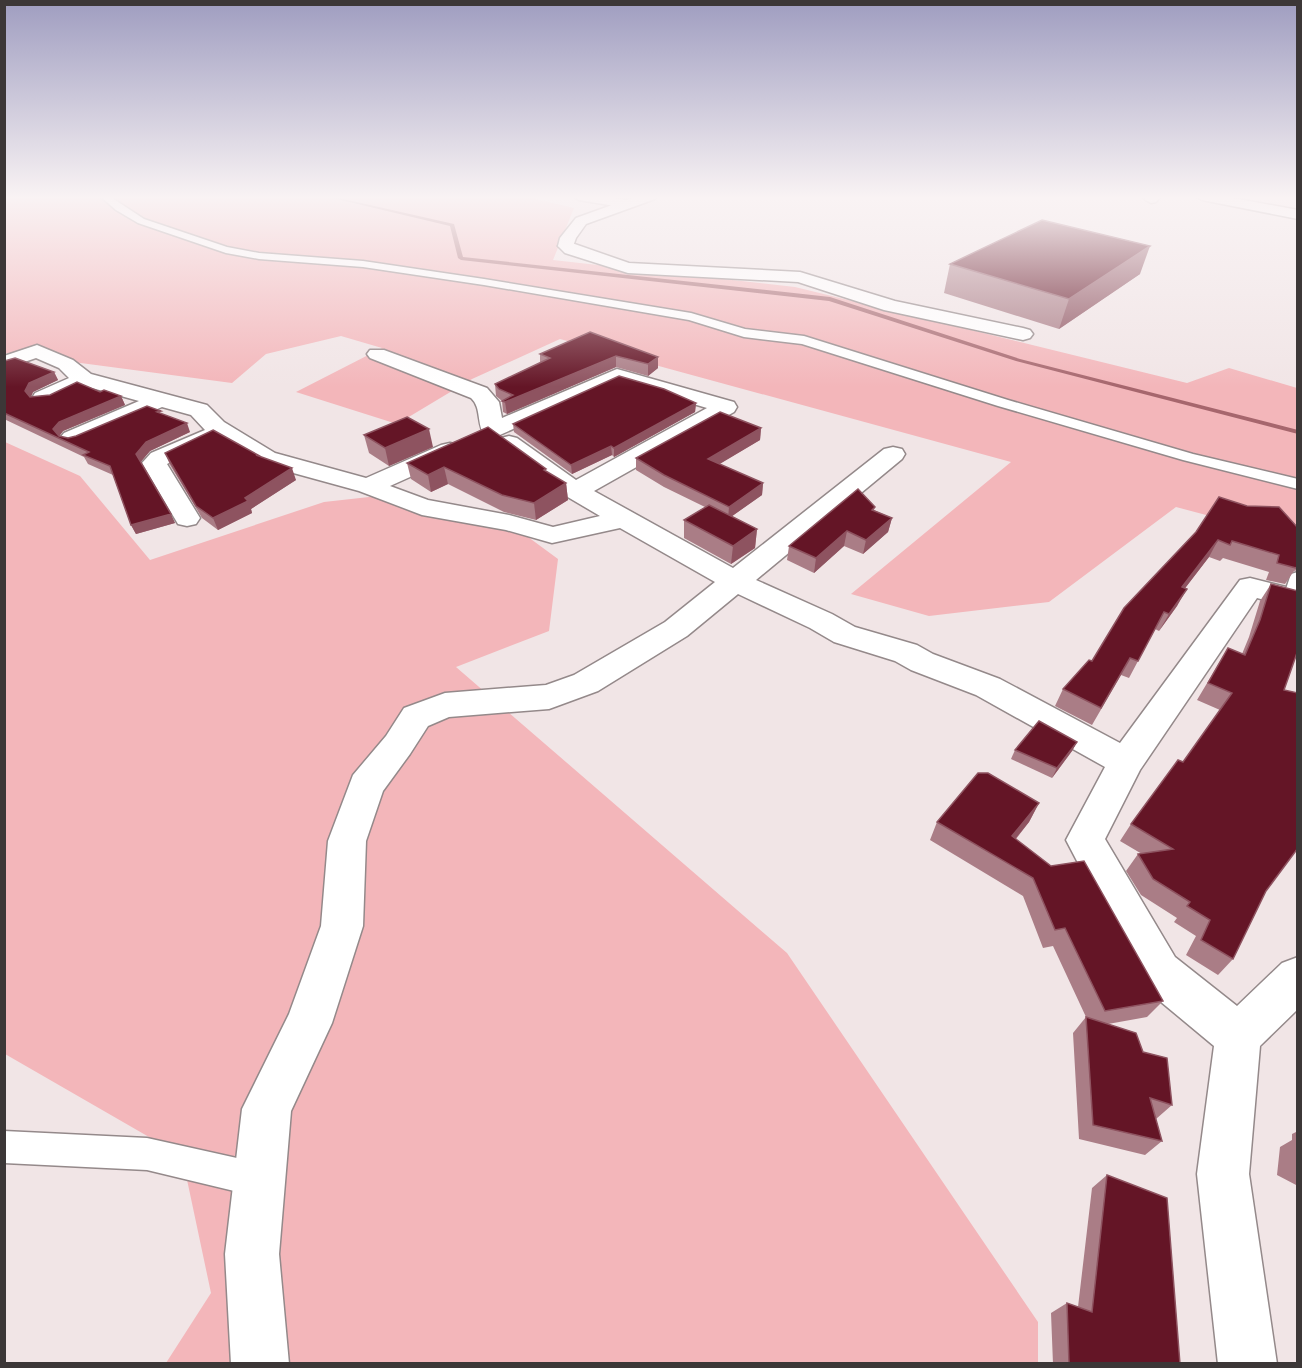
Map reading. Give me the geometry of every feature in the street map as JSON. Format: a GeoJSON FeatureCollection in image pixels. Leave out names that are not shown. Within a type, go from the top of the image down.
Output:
{"type":"FeatureCollection","features":[{"type":"Feature","properties":{"kind":"street"},"geometry":{"type":"LineString","coordinates":[[602,260],[628,268],[800,277],[891,306],[1023,334]]}},
{"type":"Feature","properties":{"kind":"street"},"geometry":{"type":"LineString","coordinates":[[4,363],[37,351],[66,364],[83,379],[199,410],[221,429],[266,458],[368,486],[422,507],[509,523],[552,535],[624,519]]}},
{"type":"Feature","properties":{"kind":"street"},"geometry":{"type":"LineString","coordinates":[[377,354],[479,393],[488,402],[493,431],[575,491],[734,581],[821,621],[845,635],[878,643],[987,687],[1126,762]]}},
{"type":"Feature","properties":{"kind":"street"},"geometry":{"type":"LineString","coordinates":[[368,486],[617,375],[726,407],[575,491]]}},
{"type":"Feature","properties":{"kind":"street"},"geometry":{"type":"LineString","coordinates":[[43,398],[83,379]]}},
{"type":"Feature","properties":{"kind":"street"},"geometry":{"type":"LineString","coordinates":[[72,438],[162,399]]}},
{"type":"Feature","properties":{"kind":"street"},"geometry":{"type":"LineString","coordinates":[[187,518],[154,463],[221,429]]}},
{"type":"Feature","properties":{"kind":"street"},"geometry":{"type":"LineString","coordinates":[[260,1364],[252,1254],[267,1109],[309,1023],[342,926],[347,841],[366,785],[398,745],[416,717],[445,705],[549,697],[586,683],[676,629],[893,454]]}},
{"type":"Feature","properties":{"kind":"street"},"geometry":{"type":"LineString","coordinates":[[1238,1036],[1159,972],[1085,840],[1126,762],[1250,587],[1296,592]]}},
{"type":"Feature","properties":{"kind":"street"},"geometry":{"type":"LineString","coordinates":[[1248,1364],[1222,1174],[1238,1036],[1298,978]]}},
{"type":"Feature","properties":{"kind":"lane"},"geometry":{"type":"LineString","coordinates":[[309,260],[363,264],[484,282],[691,317],[744,333],[804,340],[1003,403],[1188,457],[1298,484]]}},
{"type":"Feature","properties":{"kind":"lane"},"geometry":{"type":"LineString","coordinates":[[4,1147],[147,1154],[259,1180]]}},
{"type":"Feature","properties":{"kind":"shaded area"},"geometry":{"type":"Polygon","coordinates":[[[5,260],[553,260],[795,287],[1187,383],[1229,368],[1297,388],[1297,539],[1176,507],[1049,602],[929,616],[851,594],[1011,462],[560,339],[472,379],[397,424],[296,392],[382,348],[341,336],[266,354],[232,383],[5,353],[5,260]]]}},
{"type":"Feature","properties":{"kind":"shaded area"},"geometry":{"type":"Polygon","coordinates":[[[5,442],[80,476],[150,560],[324,502],[396,494],[509,523],[558,559],[549,631],[456,667],[787,953],[1038,1322],[1038,1363],[166,1363],[211,1293],[182,1156],[5,1054],[5,442]]]}},
{"type":"Feature","properties":{"kind":"building"},"geometry":{"type":"Polygon","coordinates":[[[959,260],[1129,260],[1069,299],[950,264],[959,260]]]}},
{"type":"Feature","properties":{"kind":"building"},"geometry":{"type":"Polygon","coordinates":[[[590,332],[658,357],[648,364],[616,356],[505,402],[502,401],[513,395],[499,389],[495,384],[550,358],[540,354],[590,332]]]}},
{"type":"Feature","properties":{"kind":"building"},"geometry":{"type":"Polygon","coordinates":[[[15,358],[54,372],[29,383],[25,391],[30,397],[50,395],[77,382],[100,392],[104,390],[121,396],[59,422],[53,429],[59,436],[68,438],[76,436],[147,406],[187,423],[146,442],[136,454],[171,514],[131,525],[110,466],[83,455],[89,452],[4,413],[4,361],[15,358]]]}},
{"type":"Feature","properties":{"kind":"building"},"geometry":{"type":"Polygon","coordinates":[[[619,376],[664,389],[696,403],[614,448],[611,446],[571,465],[513,424],[619,376]]]}},
{"type":"Feature","properties":{"kind":"building"},"geometry":{"type":"Polygon","coordinates":[[[720,412],[761,428],[708,459],[763,483],[729,507],[664,475],[636,458],[720,412]]]}},
{"type":"Feature","properties":{"kind":"building"},"geometry":{"type":"Polygon","coordinates":[[[407,417],[429,429],[385,448],[364,435],[407,417]]]}},
{"type":"Feature","properties":{"kind":"building"},"geometry":{"type":"Polygon","coordinates":[[[488,427],[546,469],[544,470],[566,483],[534,503],[502,495],[444,467],[428,475],[407,463],[488,427]]]}},
{"type":"Feature","properties":{"kind":"building"},"geometry":{"type":"Polygon","coordinates":[[[213,430],[258,455],[256,455],[292,468],[245,498],[248,501],[213,518],[196,506],[165,453],[213,430]]]}},
{"type":"Feature","properties":{"kind":"building"},"geometry":{"type":"Polygon","coordinates":[[[858,489],[875,507],[872,510],[892,518],[866,540],[847,531],[816,558],[789,546],[858,489]]]}},
{"type":"Feature","properties":{"kind":"building"},"geometry":{"type":"Polygon","coordinates":[[[1219,497],[1247,506],[1279,507],[1298,528],[1296,568],[1277,563],[1279,555],[1232,541],[1230,545],[1218,540],[1182,587],[1187,589],[1169,614],[1164,612],[1138,661],[1130,658],[1101,708],[1063,689],[1089,660],[1092,661],[1124,608],[1196,532],[1219,497]]]}},
{"type":"Feature","properties":{"kind":"building"},"geometry":{"type":"Polygon","coordinates":[[[709,505],[757,529],[733,546],[684,520],[709,505]]]}},
{"type":"Feature","properties":{"kind":"building"},"geometry":{"type":"Polygon","coordinates":[[[1271,584],[1298,591],[1298,650],[1284,690],[1298,693],[1298,848],[1266,891],[1233,959],[1201,940],[1210,920],[1187,906],[1190,902],[1153,879],[1138,854],[1173,849],[1131,824],[1178,760],[1183,762],[1232,693],[1208,683],[1228,648],[1245,655],[1260,620],[1271,584]]]}},
{"type":"Feature","properties":{"kind":"building"},"geometry":{"type":"Polygon","coordinates":[[[1039,721],[1077,742],[1057,768],[1015,750],[1039,721]]]}},
{"type":"Feature","properties":{"kind":"building"},"geometry":{"type":"Polygon","coordinates":[[[978,773],[988,773],[1039,803],[1012,836],[1051,866],[1084,861],[1163,1001],[1105,1011],[1065,928],[1055,930],[1033,878],[937,822],[978,773]]]}},
{"type":"Feature","properties":{"kind":"building"},"geometry":{"type":"Polygon","coordinates":[[[1086,1017],[1136,1033],[1143,1052],[1167,1058],[1172,1105],[1150,1098],[1162,1141],[1093,1125],[1086,1017]]]}},
{"type":"Feature","properties":{"kind":"building"},"geometry":{"type":"Polygon","coordinates":[[[1107,1175],[1167,1198],[1180,1364],[1069,1364],[1067,1303],[1092,1312],[1107,1175]]]}},
{"type":"Feature","properties":{"kind":"waterway"},"geometry":{"type":"LineString","coordinates":[[478,260],[830,299],[1018,360],[1298,432]]}}]}
